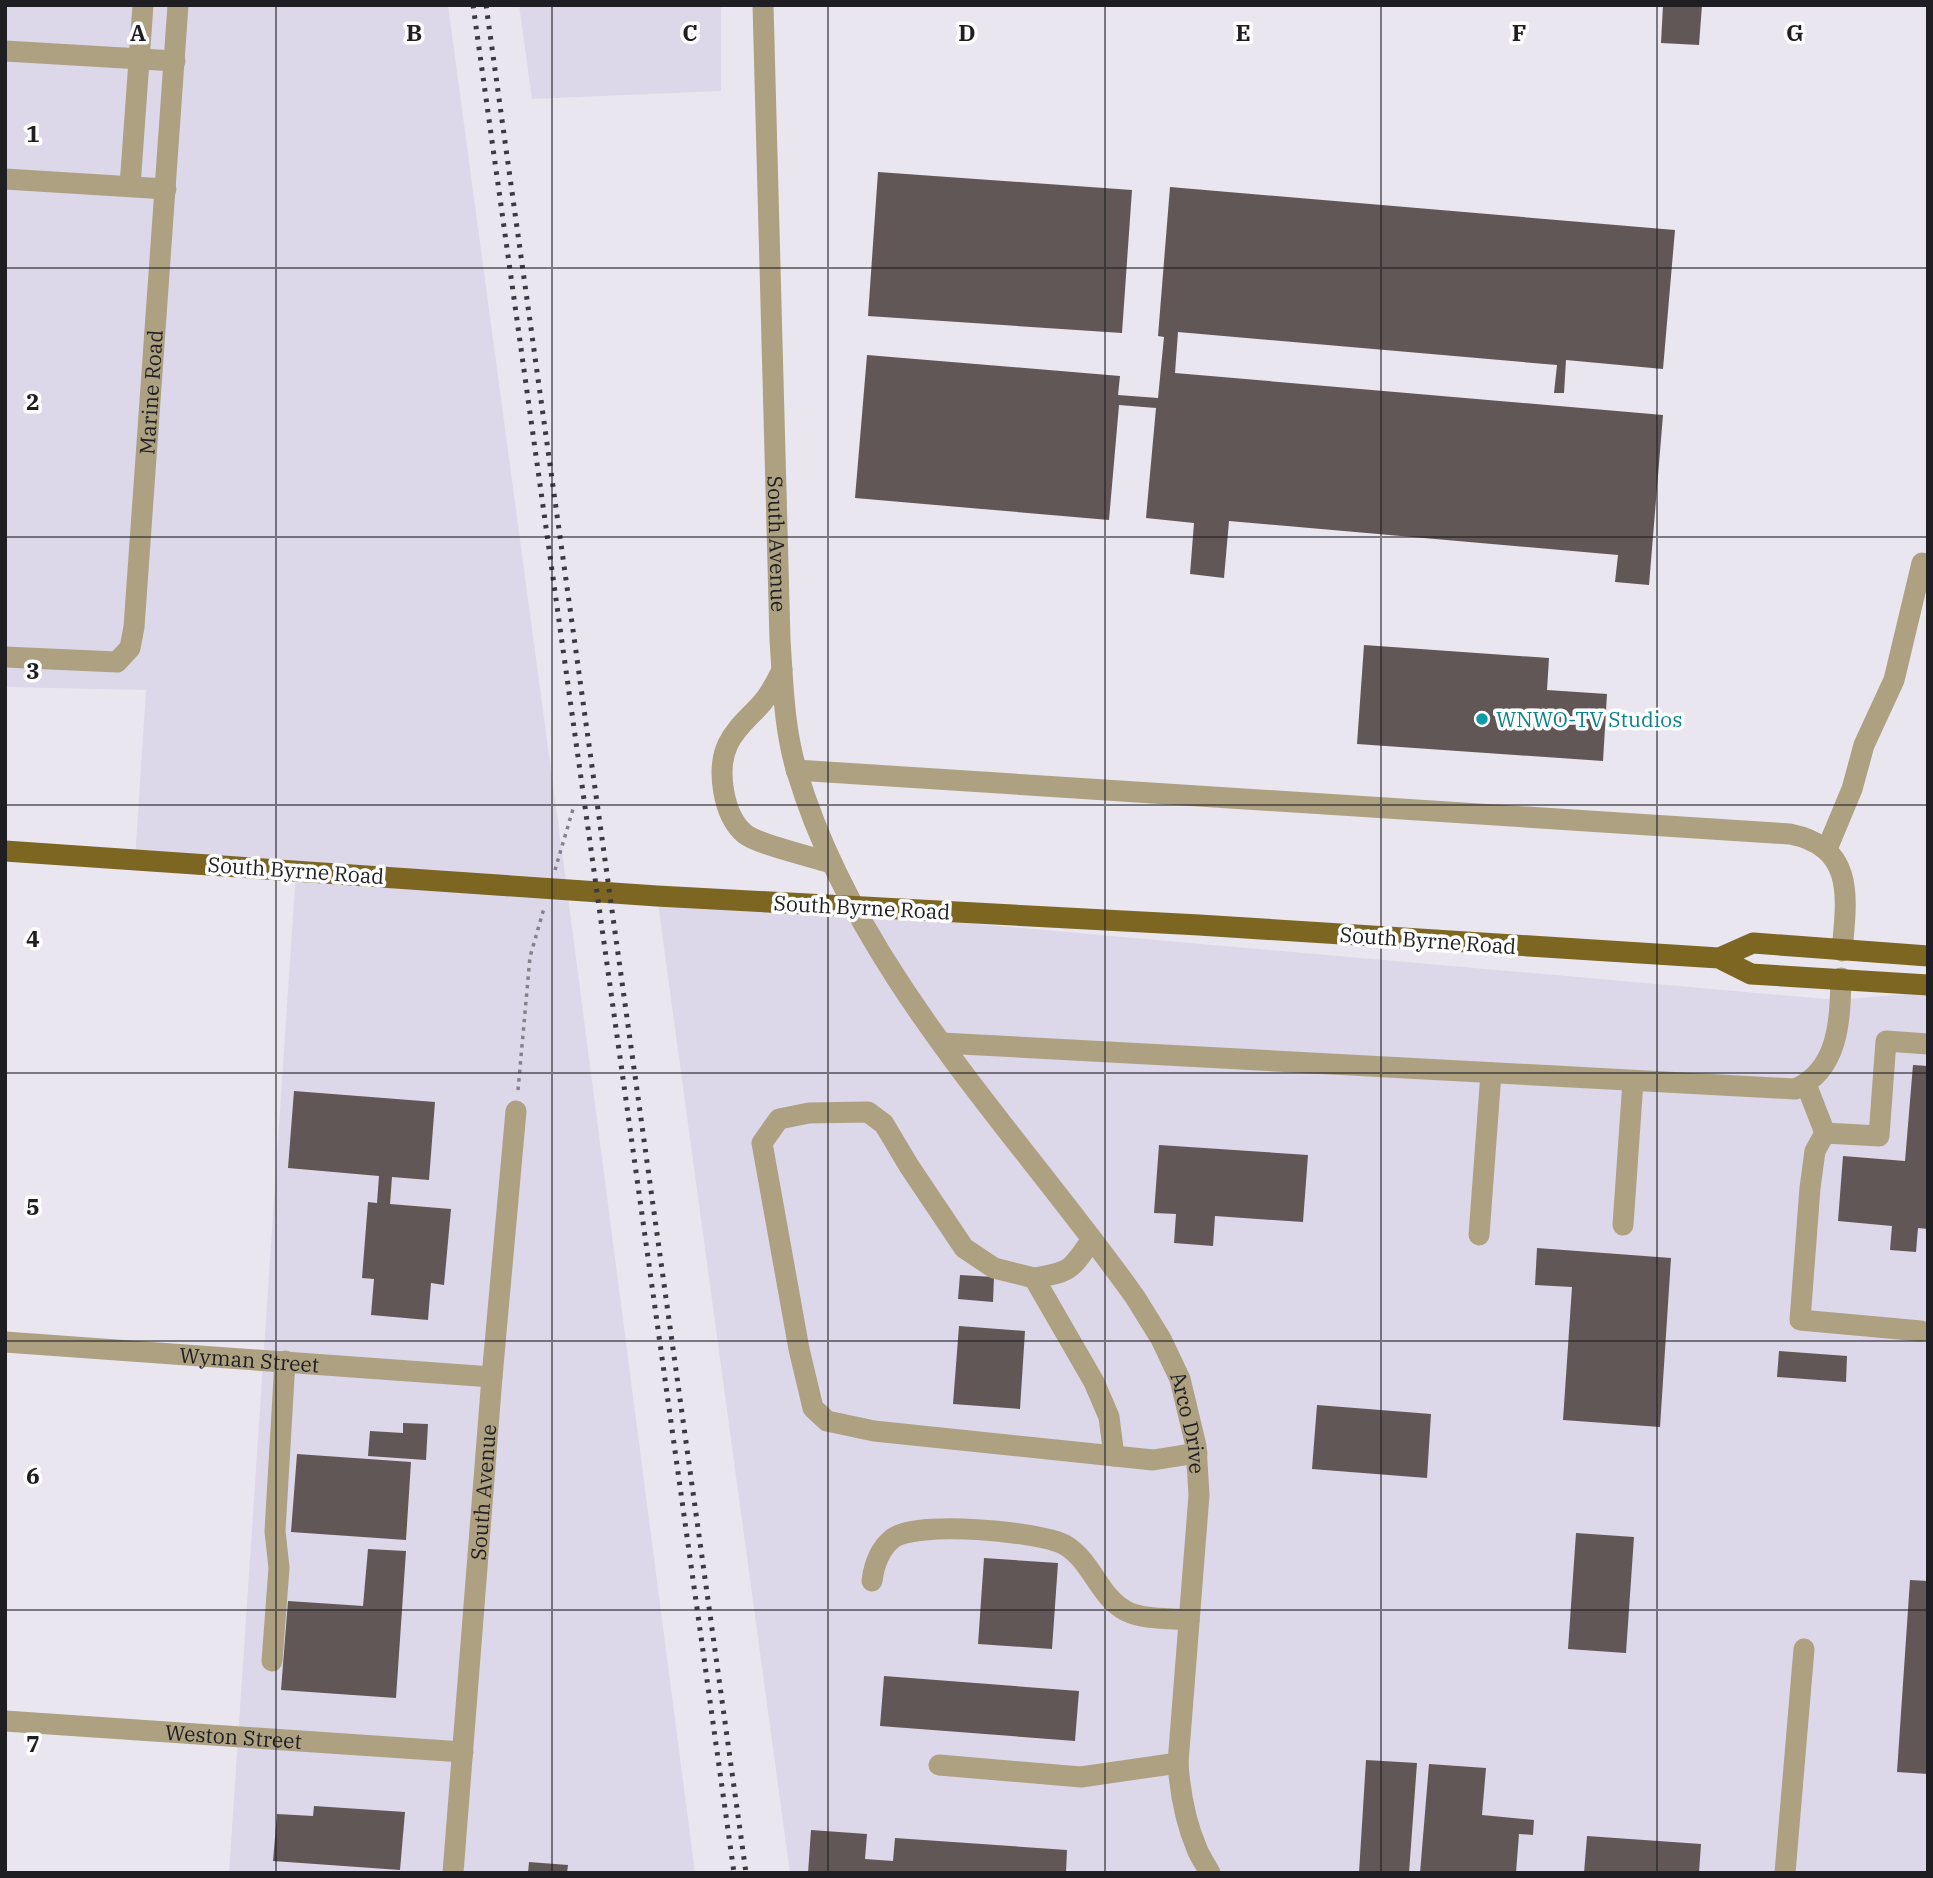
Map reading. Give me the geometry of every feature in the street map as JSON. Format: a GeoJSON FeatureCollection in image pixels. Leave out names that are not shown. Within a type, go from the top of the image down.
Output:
{"type":"FeatureCollection","features":[{"type":"Feature","properties":{"kind":"main road","name":"South Byrne Road"},"geometry":{"type":"LineString","coordinates":[[5,851],[657,897],[1720,958],[1751,974],[1928,985]]}},
{"type":"Feature","properties":{"kind":"main road","name":"South Byrne Road"},"geometry":{"type":"LineString","coordinates":[[1720,958],[1753,943],[1928,956]]}},
{"type":"Feature","properties":{"kind":"street"},"geometry":{"type":"LineString","coordinates":[[130,187],[143,5]]}},
{"type":"Feature","properties":{"kind":"street","name":"Marine Road"},"geometry":{"type":"LineString","coordinates":[[5,657],[117,662],[130,648],[134,627],[178,5]]}},
{"type":"Feature","properties":{"kind":"street","name":"South Avenue"},"geometry":{"type":"LineString","coordinates":[[763,5],[784,703],[796,770],[831,863],[874,944],[942,1043]]}},
{"type":"Feature","properties":{"kind":"street"},"geometry":{"type":"LineString","coordinates":[[5,51],[175,61]]}},
{"type":"Feature","properties":{"kind":"street"},"geometry":{"type":"LineString","coordinates":[[5,179],[166,189]]}},
{"type":"Feature","properties":{"kind":"street"},"geometry":{"type":"LineString","coordinates":[[1827,849],[1852,789],[1864,745],[1894,680],[1919,616],[1923,563],[1928,564]]}},
{"type":"Feature","properties":{"kind":"street"},"geometry":{"type":"LineString","coordinates":[[782,670],[772,691],[741,724],[727,745],[721,772],[722,791],[744,833],[758,841],[831,863]]}},
{"type":"Feature","properties":{"kind":"street"},"geometry":{"type":"LineString","coordinates":[[796,770],[1806,837],[1827,849],[1839,865],[1845,911],[1842,951]]}},
{"type":"Feature","properties":{"kind":"street"},"geometry":{"type":"LineString","coordinates":[[942,1043],[1794,1089],[1806,1084],[1821,1070],[1833,1048],[1840,1017],[1841,978]]}},
{"type":"Feature","properties":{"kind":"street"},"geometry":{"type":"LineString","coordinates":[[1825,1133],[1879,1136],[1886,1041],[1928,1044]]}},
{"type":"Feature","properties":{"kind":"street","name":"Arco Drive"},"geometry":{"type":"LineString","coordinates":[[942,1043],[1135,1297],[1161,1339],[1180,1379],[1196,1453],[1199,1495],[1178,1763],[1180,1793],[1187,1821],[1198,1852],[1210,1873]]}},
{"type":"Feature","properties":{"kind":"street"},"geometry":{"type":"LineString","coordinates":[[1479,1234],[1492,1073]]}},
{"type":"Feature","properties":{"kind":"street"},"geometry":{"type":"LineString","coordinates":[[1623,1225],[1633,1081]]}},
{"type":"Feature","properties":{"kind":"street"},"geometry":{"type":"LineString","coordinates":[[1806,1084],[1825,1133]]}},
{"type":"Feature","properties":{"kind":"street","name":"South Avenue"},"geometry":{"type":"LineString","coordinates":[[453,1873],[516,1111]]}},
{"type":"Feature","properties":{"kind":"street"},"geometry":{"type":"LineString","coordinates":[[1092,1239],[1073,1267],[1061,1274],[1034,1279],[994,1268],[964,1248],[884,1125],[868,1112],[809,1113],[779,1119],[762,1143],[799,1349],[813,1408],[827,1421],[874,1431],[1153,1460],[1196,1453]]}},
{"type":"Feature","properties":{"kind":"street"},"geometry":{"type":"LineString","coordinates":[[1825,1133],[1815,1151],[1810,1188],[1800,1320],[1921,1331]]}},
{"type":"Feature","properties":{"kind":"street"},"geometry":{"type":"LineString","coordinates":[[1034,1279],[1094,1382],[1109,1417],[1114,1456]]}},
{"type":"Feature","properties":{"kind":"street","name":"Wyman Street"},"geometry":{"type":"LineString","coordinates":[[5,1342],[492,1377]]}},
{"type":"Feature","properties":{"kind":"street"},"geometry":{"type":"LineString","coordinates":[[272,1661],[279,1568],[275,1531],[285,1361]]}},
{"type":"Feature","properties":{"kind":"street"},"geometry":{"type":"LineString","coordinates":[[872,1581],[874,1566],[881,1553],[893,1538],[908,1531],[990,1531],[1053,1540],[1076,1553],[1115,1604],[1128,1612],[1189,1620]]}},
{"type":"Feature","properties":{"kind":"street"},"geometry":{"type":"LineString","coordinates":[[1786,1873],[1804,1650]]}},
{"type":"Feature","properties":{"kind":"street","name":"Weston Street"},"geometry":{"type":"LineString","coordinates":[[5,1721],[463,1752]]}},
{"type":"Feature","properties":{"kind":"street"},"geometry":{"type":"LineString","coordinates":[[939,1765],[1081,1777],[1178,1763]]}},
{"type":"Feature","properties":{"kind":"path"},"geometry":{"type":"LineString","coordinates":[[555,870],[573,809]]}},
{"type":"Feature","properties":{"kind":"path"},"geometry":{"type":"LineString","coordinates":[[516,1111],[530,957],[544,908]]}},
{"type":"Feature","properties":{"kind":"shaded area"},"geometry":{"type":"Polygon","coordinates":[[[5,5],[448,5],[695,1873],[229,1873],[296,871],[135,859],[146,690],[5,687],[5,5]]]}},
{"type":"Feature","properties":{"kind":"shaded area"},"geometry":{"type":"Polygon","coordinates":[[[519,5],[721,5],[721,91],[532,99],[519,5]]]}},
{"type":"Feature","properties":{"kind":"shaded area"},"geometry":{"type":"Polygon","coordinates":[[[657,896],[1838,1000],[1928,992],[1928,1873],[790,1873],[657,896]]]}},
{"type":"Feature","properties":{"kind":"building"},"geometry":{"type":"Polygon","coordinates":[[[1663,5],[1702,5],[1699,45],[1661,43],[1663,5]]]}},
{"type":"Feature","properties":{"kind":"building"},"geometry":{"type":"Polygon","coordinates":[[[878,172],[1132,190],[1122,333],[868,316],[878,172]]]}},
{"type":"Feature","properties":{"kind":"building"},"geometry":{"type":"Polygon","coordinates":[[[1170,187],[1675,230],[1663,369],[1566,360],[1564,393],[1554,393],[1557,365],[1178,332],[1175,373],[1663,415],[1649,585],[1615,582],[1618,555],[1229,521],[1224,578],[1190,574],[1194,523],[1146,518],[1156,408],[1119,405],[1109,520],[855,498],[867,355],[1120,376],[1118,395],[1158,398],[1164,337],[1158,336],[1170,187]]]}},
{"type":"Feature","properties":{"kind":"building","name":"WNWO-TV Studios"},"geometry":{"type":"Polygon","coordinates":[[[1364,645],[1549,658],[1547,690],[1607,694],[1603,761],[1357,744],[1364,645]]]}},
{"type":"Feature","properties":{"kind":"building"},"geometry":{"type":"Polygon","coordinates":[[[1913,1065],[1928,1066],[1928,1229],[1918,1228],[1916,1252],[1890,1250],[1892,1226],[1838,1221],[1843,1156],[1905,1161],[1913,1065]]]}},
{"type":"Feature","properties":{"kind":"building"},"geometry":{"type":"Polygon","coordinates":[[[294,1091],[435,1102],[429,1180],[392,1177],[390,1204],[451,1209],[444,1285],[431,1283],[428,1320],[371,1315],[374,1279],[362,1278],[368,1202],[377,1203],[379,1176],[288,1168],[294,1091]]]}},
{"type":"Feature","properties":{"kind":"building"},"geometry":{"type":"Polygon","coordinates":[[[1159,1145],[1308,1155],[1303,1222],[1215,1216],[1213,1246],[1174,1243],[1176,1214],[1154,1213],[1159,1145]]]}},
{"type":"Feature","properties":{"kind":"building"},"geometry":{"type":"Polygon","coordinates":[[[1537,1248],[1671,1258],[1660,1427],[1563,1420],[1572,1287],[1535,1285],[1537,1248]]]}},
{"type":"Feature","properties":{"kind":"building"},"geometry":{"type":"Polygon","coordinates":[[[960,1275],[994,1277],[993,1302],[958,1299],[960,1275]]]}},
{"type":"Feature","properties":{"kind":"building"},"geometry":{"type":"Polygon","coordinates":[[[959,1326],[1025,1331],[1020,1409],[953,1404],[959,1326]]]}},
{"type":"Feature","properties":{"kind":"building"},"geometry":{"type":"Polygon","coordinates":[[[1779,1351],[1847,1356],[1846,1382],[1777,1377],[1779,1351]]]}},
{"type":"Feature","properties":{"kind":"building"},"geometry":{"type":"Polygon","coordinates":[[[1317,1405],[1431,1414],[1427,1478],[1312,1469],[1317,1405]]]}},
{"type":"Feature","properties":{"kind":"building"},"geometry":{"type":"Polygon","coordinates":[[[403,1423],[428,1424],[426,1460],[368,1456],[370,1431],[403,1433],[403,1423]]]}},
{"type":"Feature","properties":{"kind":"building"},"geometry":{"type":"Polygon","coordinates":[[[297,1454],[411,1462],[406,1540],[291,1532],[297,1454]]]}},
{"type":"Feature","properties":{"kind":"building"},"geometry":{"type":"Polygon","coordinates":[[[1576,1533],[1634,1537],[1626,1653],[1568,1649],[1576,1533]]]}},
{"type":"Feature","properties":{"kind":"building"},"geometry":{"type":"Polygon","coordinates":[[[368,1549],[406,1551],[396,1698],[281,1690],[288,1601],[363,1606],[368,1549]]]}},
{"type":"Feature","properties":{"kind":"building"},"geometry":{"type":"Polygon","coordinates":[[[984,1558],[1058,1563],[1052,1649],[978,1644],[984,1558]]]}},
{"type":"Feature","properties":{"kind":"building"},"geometry":{"type":"Polygon","coordinates":[[[1910,1580],[1928,1581],[1928,1774],[1897,1772],[1910,1580]]]}},
{"type":"Feature","properties":{"kind":"building"},"geometry":{"type":"Polygon","coordinates":[[[884,1676],[1079,1691],[1075,1741],[880,1726],[884,1676]]]}},
{"type":"Feature","properties":{"kind":"building"},"geometry":{"type":"Polygon","coordinates":[[[1366,1760],[1417,1763],[1409,1873],[1359,1873],[1366,1760]]]}},
{"type":"Feature","properties":{"kind":"building"},"geometry":{"type":"Polygon","coordinates":[[[1429,1764],[1486,1768],[1482,1815],[1534,1820],[1533,1835],[1519,1834],[1516,1873],[1420,1873],[1429,1764]]]}},
{"type":"Feature","properties":{"kind":"building"},"geometry":{"type":"Polygon","coordinates":[[[314,1806],[405,1812],[400,1870],[273,1861],[277,1814],[313,1816],[314,1806]]]}},
{"type":"Feature","properties":{"kind":"building"},"geometry":{"type":"Polygon","coordinates":[[[811,1830],[867,1834],[865,1859],[893,1861],[895,1838],[1067,1850],[1066,1873],[808,1873],[811,1830]]]}},
{"type":"Feature","properties":{"kind":"building"},"geometry":{"type":"Polygon","coordinates":[[[1587,1836],[1701,1844],[1699,1873],[1584,1873],[1587,1836]]]}},
{"type":"Feature","properties":{"kind":"building"},"geometry":{"type":"Polygon","coordinates":[[[529,1862],[568,1865],[567,1873],[528,1873],[529,1862]]]}},
{"type":"Feature","properties":{"kind":"railway"},"geometry":{"type":"LineString","coordinates":[[473,5],[734,1873]]}},
{"type":"Feature","properties":{"kind":"railway"},"geometry":{"type":"LineString","coordinates":[[486,5],[746,1873]]}},
{"type":"Feature","properties":{"kind":"place","name":"WNWO-TV Studios"},"geometry":{"type":"Point","coordinates":[1482,719]}}]}
